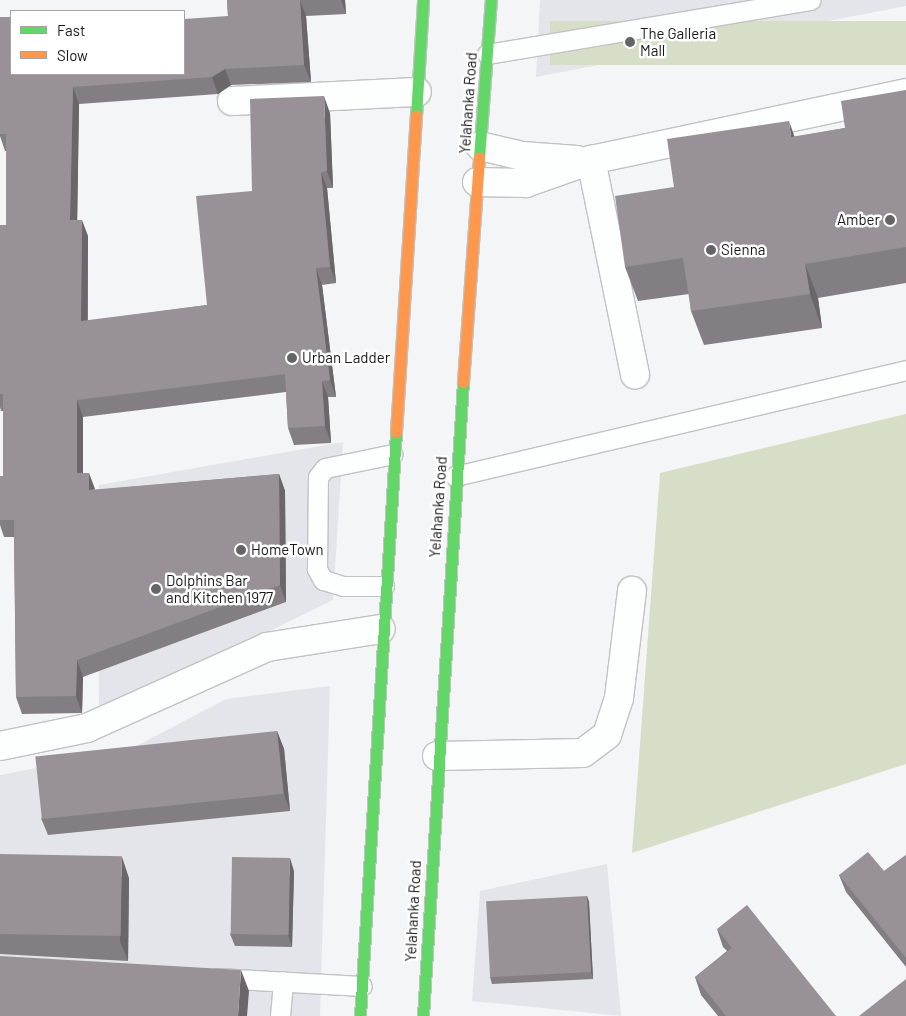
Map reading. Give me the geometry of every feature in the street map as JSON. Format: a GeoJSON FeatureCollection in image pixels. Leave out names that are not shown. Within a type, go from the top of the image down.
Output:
{"type":"FeatureCollection","features":[{"type":"Feature","properties":{"kind":"main road"},"geometry":{"type":"LineString","coordinates":[[360,1016],[381,629],[423,0]]}},
{"type":"Feature","properties":{"kind":"main road","name":"Yelahanka Road"},"geometry":{"type":"LineString","coordinates":[[423,1016],[455,476],[491,0]]}},
{"type":"Feature","properties":{"kind":"street"},"geometry":{"type":"LineString","coordinates":[[232,101],[417,92]]}},
{"type":"Feature","properties":{"kind":"street"},"geometry":{"type":"LineString","coordinates":[[477,182],[526,183],[591,160],[906,92]]}},
{"type":"Feature","properties":{"kind":"street"},"geometry":{"type":"LineString","coordinates":[[480,146],[522,156],[591,160]]}},
{"type":"Feature","properties":{"kind":"street"},"geometry":{"type":"LineString","coordinates":[[591,160],[635,375]]}},
{"type":"Feature","properties":{"kind":"street"},"geometry":{"type":"LineString","coordinates":[[437,756],[583,753],[607,735],[619,698],[632,591]]}},
{"type":"Feature","properties":{"kind":"street"},"geometry":{"type":"LineString","coordinates":[[0,746],[87,728],[267,647],[381,629]]}},
{"type":"Feature","properties":{"kind":"lane"},"geometry":{"type":"LineString","coordinates":[[487,54],[811,0]]}},
{"type":"Feature","properties":{"kind":"lane"},"geometry":{"type":"LineString","coordinates":[[455,476],[906,370]]}},
{"type":"Feature","properties":{"kind":"lane"},"geometry":{"type":"LineString","coordinates":[[384,586],[323,580],[317,569],[318,477],[325,468],[393,454]]}},
{"type":"Feature","properties":{"kind":"lane"},"geometry":{"type":"LineString","coordinates":[[195,976],[362,986]]}},
{"type":"Feature","properties":{"kind":"lane"},"geometry":{"type":"LineString","coordinates":[[280,1016],[283,981]]}},
{"type":"Feature","properties":{"kind":"shaded area","name":"The Galleria Mall"},"geometry":{"type":"Polygon","coordinates":[[[540,0],[906,0],[906,6],[536,77],[540,0]]]}},
{"type":"Feature","properties":{"kind":"shaded area"},"geometry":{"type":"Polygon","coordinates":[[[343,442],[333,600],[99,714],[99,485],[343,442]]]}},
{"type":"Feature","properties":{"kind":"shaded area"},"geometry":{"type":"Polygon","coordinates":[[[330,686],[320,1016],[0,1016],[0,775],[129,750],[226,699],[330,686]]]}},
{"type":"Feature","properties":{"kind":"shaded area"},"geometry":{"type":"Polygon","coordinates":[[[607,864],[621,1016],[472,1001],[480,891],[607,864]]]}},
{"type":"Feature","properties":{"kind":"green space"},"geometry":{"type":"Polygon","coordinates":[[[550,21],[906,21],[906,65],[550,65],[550,21]]]}},
{"type":"Feature","properties":{"kind":"green space"},"geometry":{"type":"Polygon","coordinates":[[[906,414],[906,764],[632,853],[660,473],[906,414]]]}},
{"type":"Feature","properties":{"kind":"building"},"geometry":{"type":"Polygon","coordinates":[[[227,0],[300,0],[304,65],[225,69],[212,77],[73,87],[70,220],[82,220],[81,321],[207,305],[196,196],[252,191],[250,99],[324,96],[327,171],[321,172],[330,267],[316,268],[330,380],[322,381],[325,426],[288,428],[285,374],[77,400],[77,473],[89,473],[89,490],[279,474],[280,585],[77,660],[76,696],[16,697],[14,520],[0,520],[0,476],[3,476],[3,394],[0,394],[0,225],[6,225],[6,134],[0,134],[0,17],[10,17],[10,75],[185,75],[185,19],[228,16],[227,0]]]}},
{"type":"Feature","properties":{"kind":"building"},"geometry":{"type":"Polygon","coordinates":[[[906,90],[906,247],[805,264],[810,294],[691,311],[683,258],[625,267],[615,196],[674,187],[667,139],[789,121],[791,137],[845,128],[841,101],[906,90]]]}},
{"type":"Feature","properties":{"kind":"building"},"geometry":{"type":"Polygon","coordinates":[[[277,731],[284,794],[42,819],[35,756],[277,731]]]}},
{"type":"Feature","properties":{"kind":"building"},"geometry":{"type":"Polygon","coordinates":[[[868,852],[884,871],[906,855],[906,958],[839,875],[868,852]]]}},
{"type":"Feature","properties":{"kind":"building"},"geometry":{"type":"Polygon","coordinates":[[[0,854],[122,856],[121,936],[0,934],[0,854]]]}},
{"type":"Feature","properties":{"kind":"building"},"geometry":{"type":"Polygon","coordinates":[[[232,857],[290,858],[289,935],[231,934],[232,857]]]}},
{"type":"Feature","properties":{"kind":"building"},"geometry":{"type":"Polygon","coordinates":[[[587,896],[591,972],[490,977],[486,901],[587,896]]]}},
{"type":"Feature","properties":{"kind":"building"},"geometry":{"type":"Polygon","coordinates":[[[747,905],[836,1016],[726,1016],[695,977],[732,948],[717,929],[747,905]]]}},
{"type":"Feature","properties":{"kind":"building"},"geometry":{"type":"Polygon","coordinates":[[[0,956],[241,970],[238,1016],[0,1016],[0,956]]]}},
{"type":"Feature","properties":{"kind":"building"},"geometry":{"type":"Polygon","coordinates":[[[906,979],[906,1016],[859,1016],[906,979]]]}},
{"type":"Feature","properties":{"kind":"traffic: fast"},"geometry":{"type":"LineString","coordinates":[[416,116],[423,0]]}},
{"type":"Feature","properties":{"kind":"traffic: fast"},"geometry":{"type":"LineString","coordinates":[[479,158],[491,0]]}},
{"type":"Feature","properties":{"kind":"traffic: fast"},"geometry":{"type":"LineString","coordinates":[[423,1016],[463,382]]}},
{"type":"Feature","properties":{"kind":"traffic: fast"},"geometry":{"type":"LineString","coordinates":[[360,1016],[396,432]]}},
{"type":"Feature","properties":{"kind":"traffic: slow"},"geometry":{"type":"LineString","coordinates":[[396,432],[416,116]]}},
{"type":"Feature","properties":{"kind":"traffic: slow"},"geometry":{"type":"LineString","coordinates":[[463,382],[479,158]]}},
{"type":"Feature","properties":{"kind":"place","name":"The Galleria Mall"},"geometry":{"type":"Point","coordinates":[630,42]}},
{"type":"Feature","properties":{"kind":"place","name":"Amber"},"geometry":{"type":"Point","coordinates":[890,220]}},
{"type":"Feature","properties":{"kind":"place","name":"Sienna"},"geometry":{"type":"Point","coordinates":[711,250]}},
{"type":"Feature","properties":{"kind":"place","name":"Urban Ladder"},"geometry":{"type":"Point","coordinates":[292,358]}},
{"type":"Feature","properties":{"kind":"place","name":"HomeTown"},"geometry":{"type":"Point","coordinates":[241,550]}},
{"type":"Feature","properties":{"kind":"place","name":"Dolphins Bar and Kitchen 1977"},"geometry":{"type":"Point","coordinates":[156,589]}}]}
